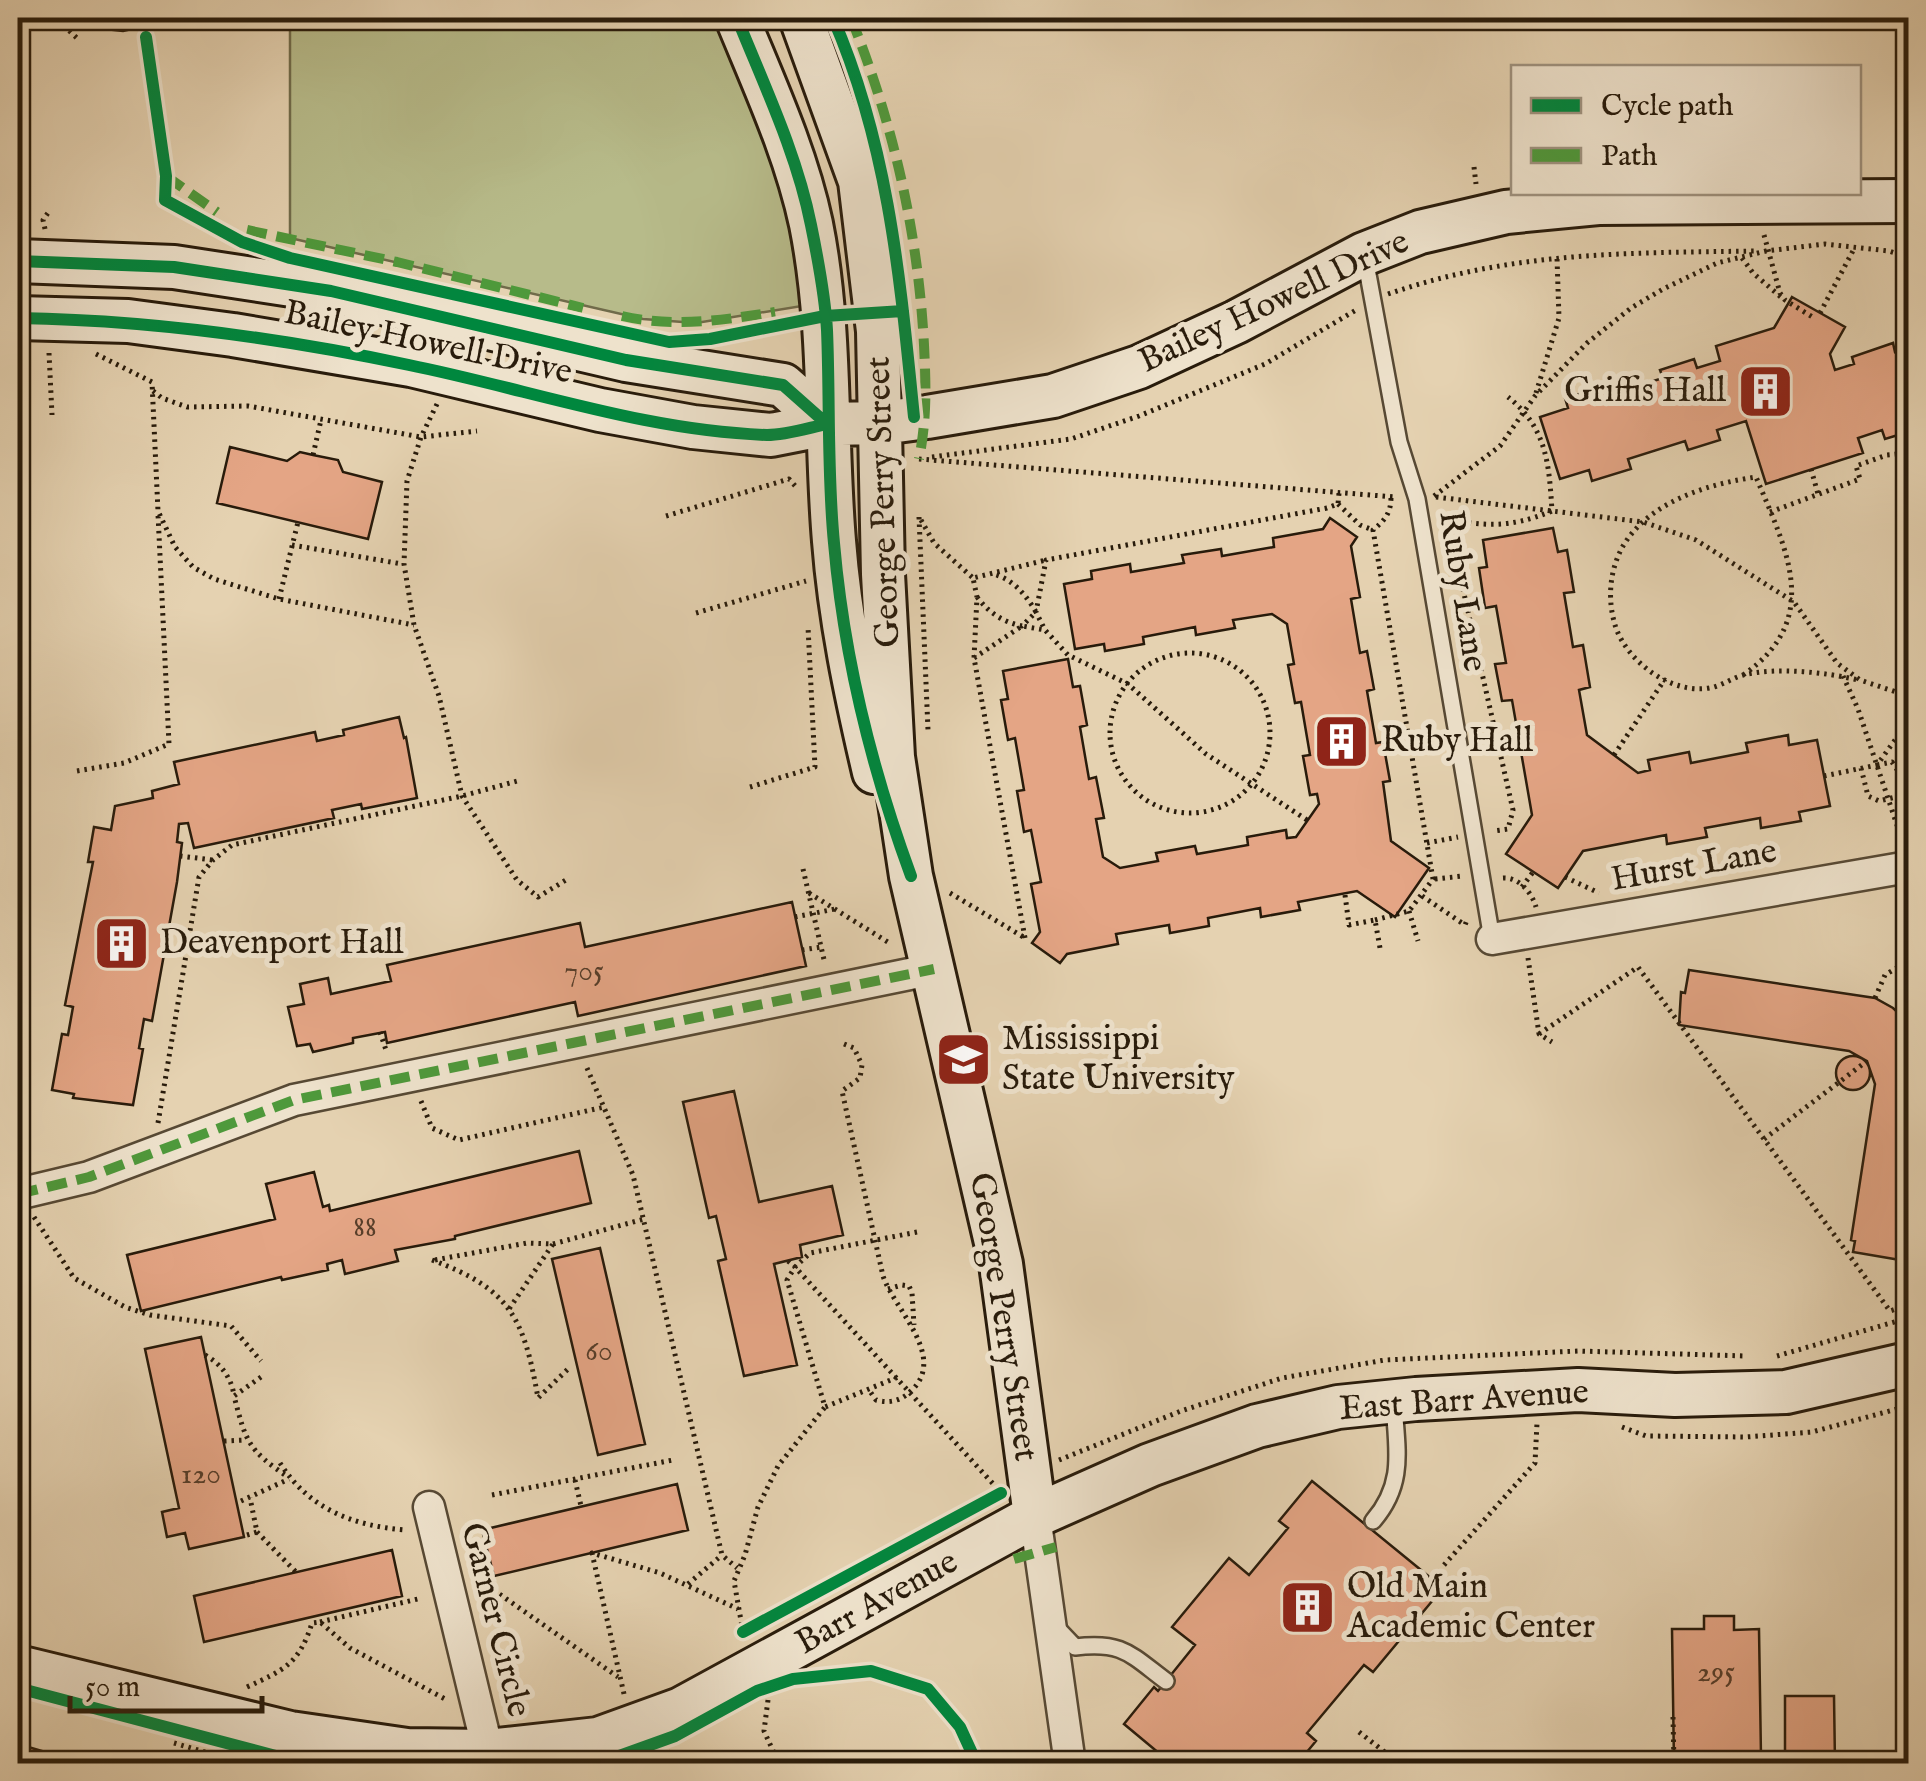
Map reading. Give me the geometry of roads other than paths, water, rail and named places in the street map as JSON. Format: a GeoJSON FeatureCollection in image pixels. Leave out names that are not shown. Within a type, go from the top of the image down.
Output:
{"type":"FeatureCollection","features":[{"type":"Feature","properties":{"kind":"street","name":"George Perry Street"},"geometry":{"type":"LineString","coordinates":[[736,18],[783,133],[810,222],[827,327],[827,424],[834,544],[847,658],[874,772],[928,883]]}},
{"type":"Feature","properties":{"kind":"street","name":"George Perry Street"},"geometry":{"type":"LineString","coordinates":[[802,18],[860,181],[878,330],[883,574],[894,757],[928,883],[916,959],[1000,1264],[1018,1505],[1048,1619],[1070,1764]]}},
{"type":"Feature","properties":{"kind":"street","name":"Bailey Howell Drive"},"geometry":{"type":"LineString","coordinates":[[18,318],[128,321],[411,365],[600,410],[693,427],[771,435],[827,424],[882,423],[1052,396],[1140,367],[1236,322],[1364,254],[1420,232],[1482,217],[1579,204],[1908,201]]}},
{"type":"Feature","properties":{"kind":"street","name":"Bailey Howell Drive"},"geometry":{"type":"LineString","coordinates":[[18,261],[174,267],[331,291],[626,360],[783,385],[827,424]]}},
{"type":"Feature","properties":{"kind":"street","name":"Hurst Lane"},"geometry":{"type":"LineString","coordinates":[[1492,939],[1908,867]]}},
{"type":"Feature","properties":{"kind":"street"},"geometry":{"type":"LineString","coordinates":[[18,1194],[89,1177],[294,1100],[831,990],[916,959]]}},
{"type":"Feature","properties":{"kind":"street","name":"East Barr Avenue"},"geometry":{"type":"LineString","coordinates":[[1018,1505],[1150,1465],[1257,1426],[1338,1407],[1578,1390],[1676,1394],[1786,1392],[1908,1364]]}},
{"type":"Feature","properties":{"kind":"street","name":"Barr Avenue"},"geometry":{"type":"LineString","coordinates":[[18,1667],[290,1733],[408,1750],[488,1751],[598,1739],[681,1708],[1018,1505]]}},
{"type":"Feature","properties":{"kind":"street","name":"Garner Circle"},"geometry":{"type":"LineString","coordinates":[[429,1507],[488,1751]]}},
{"type":"Feature","properties":{"kind":"lane","name":"Ruby Lane"},"geometry":{"type":"LineString","coordinates":[[1364,254],[1399,442],[1424,498],[1472,834],[1492,939]]}},
{"type":"Feature","properties":{"kind":"lane"},"geometry":{"type":"LineString","coordinates":[[1372,1521],[1388,1504],[1398,1474],[1394,1401]]}},
{"type":"Feature","properties":{"kind":"lane"},"geometry":{"type":"LineString","coordinates":[[1048,1619],[1075,1647],[1104,1643],[1115,1647],[1166,1681]]}},
{"type":"Feature","properties":{"kind":"place","name":"Griffis Hall"},"geometry":{"type":"Point","coordinates":[1765,391]}},
{"type":"Feature","properties":{"kind":"place","name":"Ruby Hall"},"geometry":{"type":"Point","coordinates":[1342,741]}},
{"type":"Feature","properties":{"kind":"place","name":"Deavenport Hall"},"geometry":{"type":"Point","coordinates":[121,943]}},
{"type":"Feature","properties":{"kind":"place","name":"Mississippi State University"},"geometry":{"type":"Point","coordinates":[963,1059]}},
{"type":"Feature","properties":{"kind":"place","name":"Old Main Academic Center"},"geometry":{"type":"Point","coordinates":[1308,1607]}}]}
